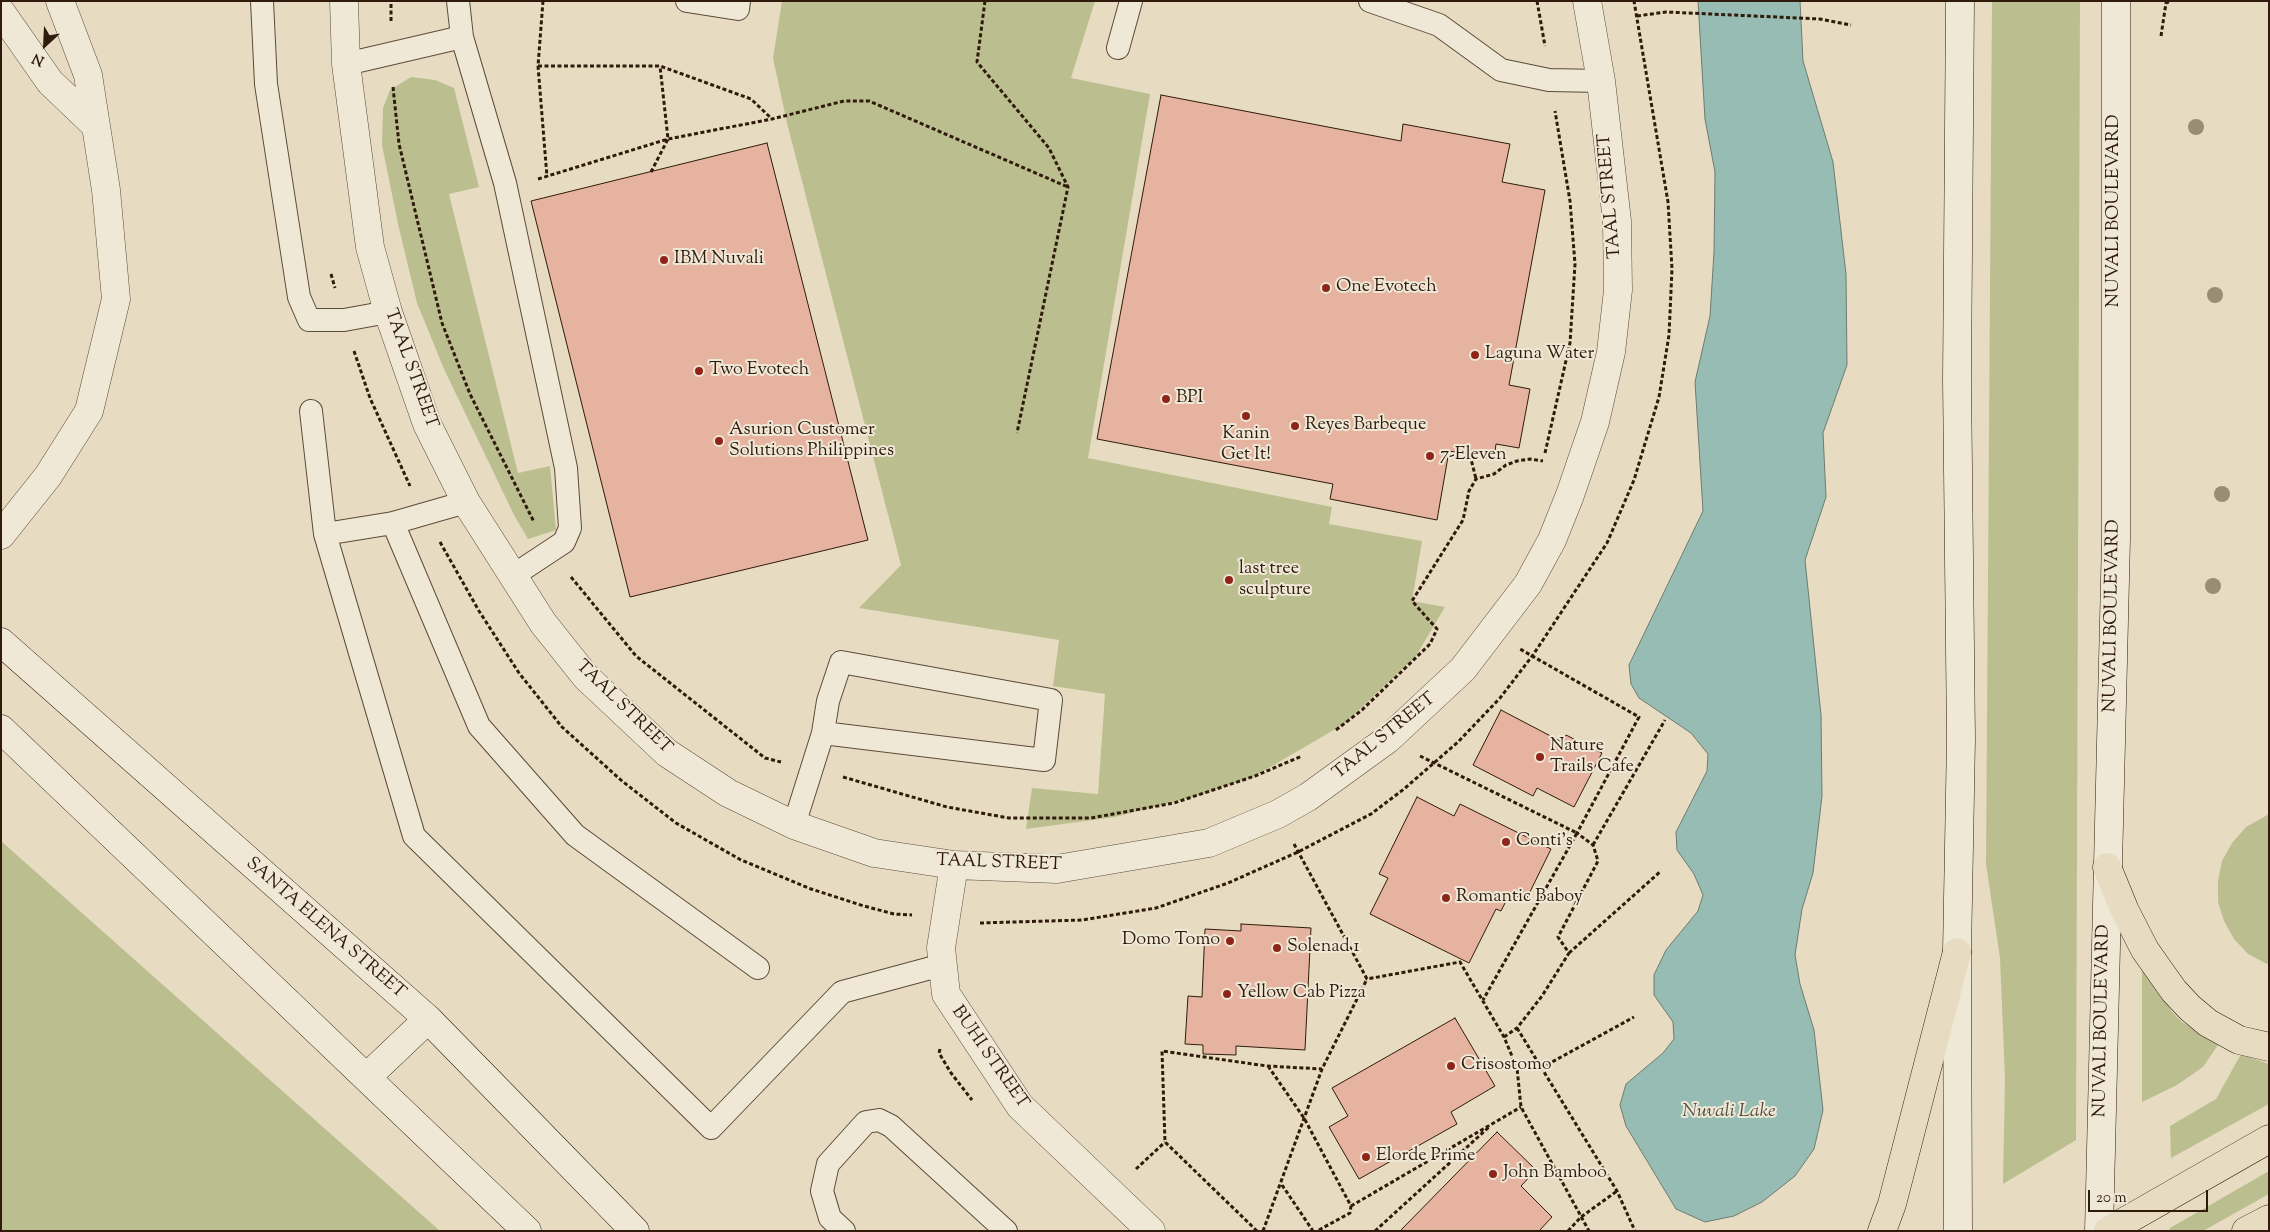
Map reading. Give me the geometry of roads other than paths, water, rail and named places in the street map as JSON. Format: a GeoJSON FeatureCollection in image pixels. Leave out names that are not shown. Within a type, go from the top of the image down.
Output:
{"type":"FeatureCollection","features":[{"type":"Feature","properties":{"kind":"main road"},"geometry":{"type":"LineString","coordinates":[[2107,867],[2125,911],[2145,950],[2185,1002],[2208,1023],[2240,1040],[2269,1047]]}},
{"type":"Feature","properties":{"kind":"main road"},"geometry":{"type":"LineString","coordinates":[[1882,1231],[1892,1204],[1957,952]]}},
{"type":"Feature","properties":{"kind":"main road"},"geometry":{"type":"LineString","coordinates":[[2108,1231],[2269,1139]]}},
{"type":"Feature","properties":{"kind":"main road"},"geometry":{"type":"LineString","coordinates":[[2246,1231],[2269,1219]]}},
{"type":"Feature","properties":{"kind":"street"},"geometry":{"type":"LineString","coordinates":[[1,534],[48,476],[89,411],[116,299],[106,190],[94,124],[88,75],[60,1]]}},
{"type":"Feature","properties":{"kind":"street","name":"TAAL STREET"},"geometry":{"type":"LineString","coordinates":[[344,1],[346,64],[370,248],[388,312],[427,424],[466,502],[543,623],[586,676],[667,754],[728,793],[794,825],[874,853],[954,865],[1057,869],[1209,843],[1278,814],[1308,797],[1388,739],[1464,669],[1528,584],[1552,540],[1595,422],[1611,352],[1618,290],[1617,221],[1601,81],[1587,1]]}},
{"type":"Feature","properties":{"kind":"street"},"geometry":{"type":"LineString","coordinates":[[1958,1231],[1957,952],[1961,739],[1957,389],[1960,1]]}},
{"type":"Feature","properties":{"kind":"street","name":"NUVALI BOULEVARD"},"geometry":{"type":"LineString","coordinates":[[2099,1231],[2116,539],[2116,1]]}},
{"type":"Feature","properties":{"kind":"street"},"geometry":{"type":"LineString","coordinates":[[1,12],[50,82],[94,124]]}},
{"type":"Feature","properties":{"kind":"street","name":"SANTA ELENA STREET"},"geometry":{"type":"LineString","coordinates":[[1,642],[428,1020],[635,1231]]}},
{"type":"Feature","properties":{"kind":"street"},"geometry":{"type":"LineString","coordinates":[[1,730],[368,1076],[527,1231]]}},
{"type":"Feature","properties":{"kind":"street","name":"BUHI STREET"},"geometry":{"type":"LineString","coordinates":[[954,865],[941,948],[946,994],[1020,1106],[1151,1231]]}},
{"type":"Feature","properties":{"kind":"street"},"geometry":{"type":"LineString","coordinates":[[368,1076],[428,1020]]}},
{"type":"Feature","properties":{"kind":"lane"},"geometry":{"type":"LineString","coordinates":[[262,1],[266,84],[299,297],[309,320],[344,320],[388,312]]}},
{"type":"Feature","properties":{"kind":"lane"},"geometry":{"type":"LineString","coordinates":[[458,1],[462,37],[505,183],[566,468],[570,528],[564,542],[514,575]]}},
{"type":"Feature","properties":{"kind":"lane"},"geometry":{"type":"LineString","coordinates":[[687,1],[738,10],[739,1]]}},
{"type":"Feature","properties":{"kind":"lane"},"geometry":{"type":"LineString","coordinates":[[1118,48],[1131,1]]}},
{"type":"Feature","properties":{"kind":"lane"},"geometry":{"type":"LineString","coordinates":[[1370,1],[1440,25],[1501,70],[1549,80],[1601,81]]}},
{"type":"Feature","properties":{"kind":"lane"},"geometry":{"type":"LineString","coordinates":[[346,64],[462,37]]}},
{"type":"Feature","properties":{"kind":"lane"},"geometry":{"type":"LineString","coordinates":[[311,411],[326,534],[414,836],[711,1128],[842,992],[942,965]]}},
{"type":"Feature","properties":{"kind":"lane"},"geometry":{"type":"LineString","coordinates":[[326,534],[393,523],[466,502]]}},
{"type":"Feature","properties":{"kind":"lane"},"geometry":{"type":"LineString","coordinates":[[393,523],[479,726],[575,835],[758,968]]}},
{"type":"Feature","properties":{"kind":"lane"},"geometry":{"type":"LineString","coordinates":[[794,825],[823,733],[828,701],[841,662],[1051,700],[1044,760],[823,733]]}},
{"type":"Feature","properties":{"kind":"lane"},"geometry":{"type":"LineString","coordinates":[[844,1231],[830,1218],[822,1191],[828,1164],[866,1122],[879,1120],[891,1126],[1006,1231]]}},
{"type":"Feature","properties":{"kind":"water","name":"Nuvali Lake"},"geometry":{"type":"Polygon","coordinates":[[[1698,1],[1800,1],[1803,61],[1833,162],[1846,274],[1847,365],[1823,433],[1826,497],[1805,560],[1821,715],[1822,796],[1813,873],[1802,909],[1795,955],[1800,984],[1814,1030],[1823,1110],[1814,1149],[1795,1176],[1762,1202],[1734,1216],[1705,1222],[1676,1209],[1626,1126],[1620,1105],[1626,1084],[1663,1053],[1674,1039],[1673,1022],[1654,995],[1654,975],[1666,950],[1698,911],[1703,895],[1694,874],[1677,850],[1676,832],[1707,771],[1708,754],[1691,733],[1639,698],[1631,684],[1629,665],[1703,511],[1695,382],[1710,316],[1714,252],[1715,172],[1705,119],[1698,1]]]}},
{"type":"Feature","properties":{"kind":"place","name":"IBM Nuvali"},"geometry":{"type":"Point","coordinates":[664,260]}},
{"type":"Feature","properties":{"kind":"place","name":"One Evotech"},"geometry":{"type":"Point","coordinates":[1326,288]}},
{"type":"Feature","properties":{"kind":"place","name":"Laguna Water"},"geometry":{"type":"Point","coordinates":[1475,355]}},
{"type":"Feature","properties":{"kind":"place","name":"Two Evotech"},"geometry":{"type":"Point","coordinates":[699,371]}},
{"type":"Feature","properties":{"kind":"place","name":"BPI"},"geometry":{"type":"Point","coordinates":[1166,399]}},
{"type":"Feature","properties":{"kind":"place","name":"Kanin Get It!"},"geometry":{"type":"Point","coordinates":[1246,416]}},
{"type":"Feature","properties":{"kind":"place","name":"Reyes Barbeque"},"geometry":{"type":"Point","coordinates":[1295,426]}},
{"type":"Feature","properties":{"kind":"place","name":"Asurion Customer Solutions Philippines"},"geometry":{"type":"Point","coordinates":[719,441]}},
{"type":"Feature","properties":{"kind":"place","name":"7-Eleven"},"geometry":{"type":"Point","coordinates":[1430,456]}},
{"type":"Feature","properties":{"kind":"place","name":"last tree sculpture"},"geometry":{"type":"Point","coordinates":[1229,580]}},
{"type":"Feature","properties":{"kind":"place","name":"Nature Trails Cafe"},"geometry":{"type":"Point","coordinates":[1540,757]}},
{"type":"Feature","properties":{"kind":"place","name":"Conti's"},"geometry":{"type":"Point","coordinates":[1506,842]}},
{"type":"Feature","properties":{"kind":"place","name":"Romantic Baboy"},"geometry":{"type":"Point","coordinates":[1446,898]}},
{"type":"Feature","properties":{"kind":"place","name":"Domo Tomo"},"geometry":{"type":"Point","coordinates":[1230,941]}},
{"type":"Feature","properties":{"kind":"place","name":"Solenad 1"},"geometry":{"type":"Point","coordinates":[1277,948]}},
{"type":"Feature","properties":{"kind":"place","name":"Yellow Cab Pizza"},"geometry":{"type":"Point","coordinates":[1227,994]}},
{"type":"Feature","properties":{"kind":"place","name":"Crisostomo"},"geometry":{"type":"Point","coordinates":[1451,1066]}},
{"type":"Feature","properties":{"kind":"place","name":"Elorde Prime"},"geometry":{"type":"Point","coordinates":[1366,1157]}},
{"type":"Feature","properties":{"kind":"place","name":"John Bamboo"},"geometry":{"type":"Point","coordinates":[1493,1174]}}]}
